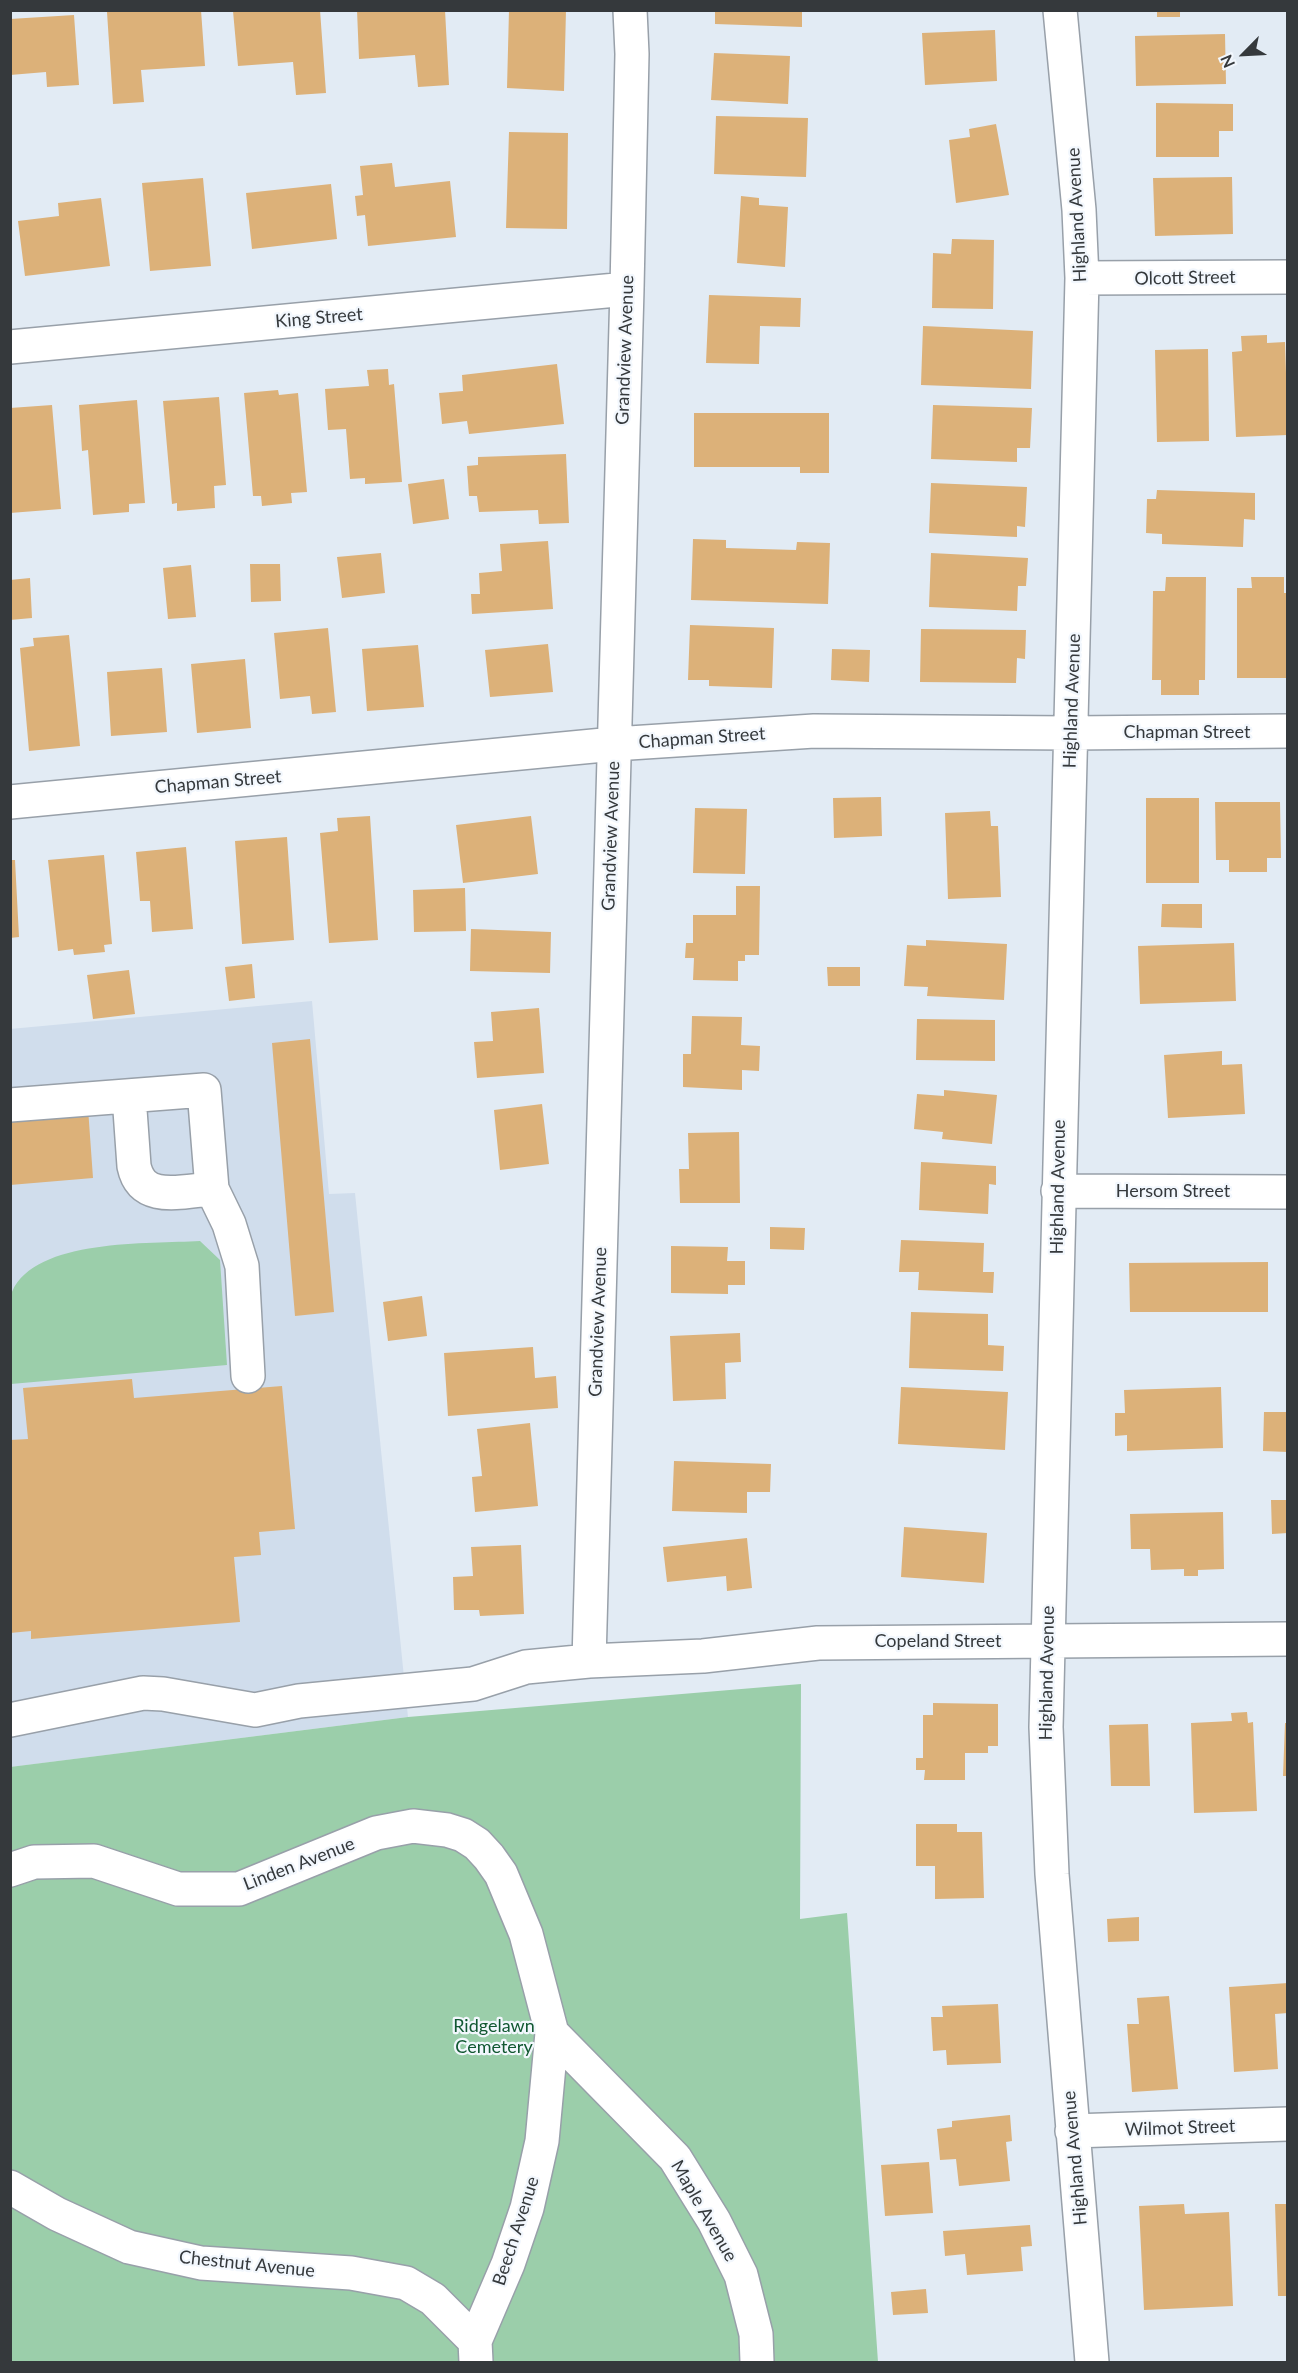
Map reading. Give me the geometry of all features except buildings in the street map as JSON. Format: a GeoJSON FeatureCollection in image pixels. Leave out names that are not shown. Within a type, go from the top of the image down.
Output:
{"type":"FeatureCollection","features":[{"type":"Feature","properties":{"kind":"street","name":"Grandview Avenue"},"geometry":{"type":"LineString","coordinates":[[589,1661],[627,289],[632,54],[630,10]]}},
{"type":"Feature","properties":{"kind":"street","name":"Highland Avenue"},"geometry":{"type":"LineString","coordinates":[[1060,10],[1079,210],[1082,278],[1073,700],[1070,733],[1047,1641],[1047,1796],[1092,2362]]}},
{"type":"Feature","properties":{"kind":"street","name":"Olcott Street"},"geometry":{"type":"LineString","coordinates":[[1082,278],[1287,277]]}},
{"type":"Feature","properties":{"kind":"street","name":"King Street"},"geometry":{"type":"LineString","coordinates":[[10,347],[627,289]]}},
{"type":"Feature","properties":{"kind":"street","name":"Chapman Street"},"geometry":{"type":"LineString","coordinates":[[10,802],[614,744],[814,731],[1070,733],[1287,731]]}},
{"type":"Feature","properties":{"kind":"street"},"geometry":{"type":"LineString","coordinates":[[10,1105],[204,1090],[212,1189],[229,1224],[242,1266],[248,1376]]}},
{"type":"Feature","properties":{"kind":"street"},"geometry":{"type":"LineString","coordinates":[[129,1096],[134,1166],[136,1174],[145,1187],[158,1192],[212,1189]]}},
{"type":"Feature","properties":{"kind":"street","name":"Hersom Street"},"geometry":{"type":"LineString","coordinates":[[1058,1191],[1287,1192]]}},
{"type":"Feature","properties":{"kind":"street","name":"Copeland Street"},"geometry":{"type":"LineString","coordinates":[[10,1720],[143,1693],[163,1694],[255,1710],[299,1701],[473,1684],[516,1669],[589,1661],[703,1656],[850,1641],[1287,1639]]}},
{"type":"Feature","properties":{"kind":"street","name":"Linden Avenue"},"geometry":{"type":"LineString","coordinates":[[10,1870],[33,1862],[94,1861],[178,1889],[239,1889],[376,1833],[413,1826],[430,1826],[463,1835],[477,1844],[501,1874]]}},
{"type":"Feature","properties":{"kind":"street","name":"Beech Avenue"},"geometry":{"type":"LineString","coordinates":[[476,2352],[527,2208],[542,2141],[552,2033],[526,1934],[501,1874]]}},
{"type":"Feature","properties":{"kind":"street","name":"Maple Avenue"},"geometry":{"type":"LineString","coordinates":[[552,2033],[675,2158],[714,2221],[741,2275],[756,2334],[757,2362]]}},
{"type":"Feature","properties":{"kind":"street","name":"Wilmot Street"},"geometry":{"type":"LineString","coordinates":[[1072,2131],[1287,2124]]}},
{"type":"Feature","properties":{"kind":"street","name":"Chestnut Avenue"},"geometry":{"type":"LineString","coordinates":[[10,2187],[57,2214],[129,2247],[201,2263],[351,2273],[406,2283],[433,2299],[476,2352]]}},
{"type":"Feature","properties":{"kind":"shaded area"},"geometry":{"type":"Polygon","coordinates":[[[312,1001],[329,1194],[355,1193],[408,1717],[11,1767],[10,1029],[312,1001]]]}},
{"type":"Feature","properties":{"kind":"green space"},"geometry":{"type":"Polygon","coordinates":[[[200,1241],[220,1260],[227,1365],[11,1384],[10,1298],[25,1274],[44,1262],[68,1253],[96,1247],[200,1241]]]}},
{"type":"Feature","properties":{"kind":"green space","name":"Ridgelawn Cemetery"},"geometry":{"type":"Polygon","coordinates":[[[801,1684],[800,1919],[847,1913],[878,2362],[11,2362],[10,1767],[408,1717],[801,1684]]]}}]}
